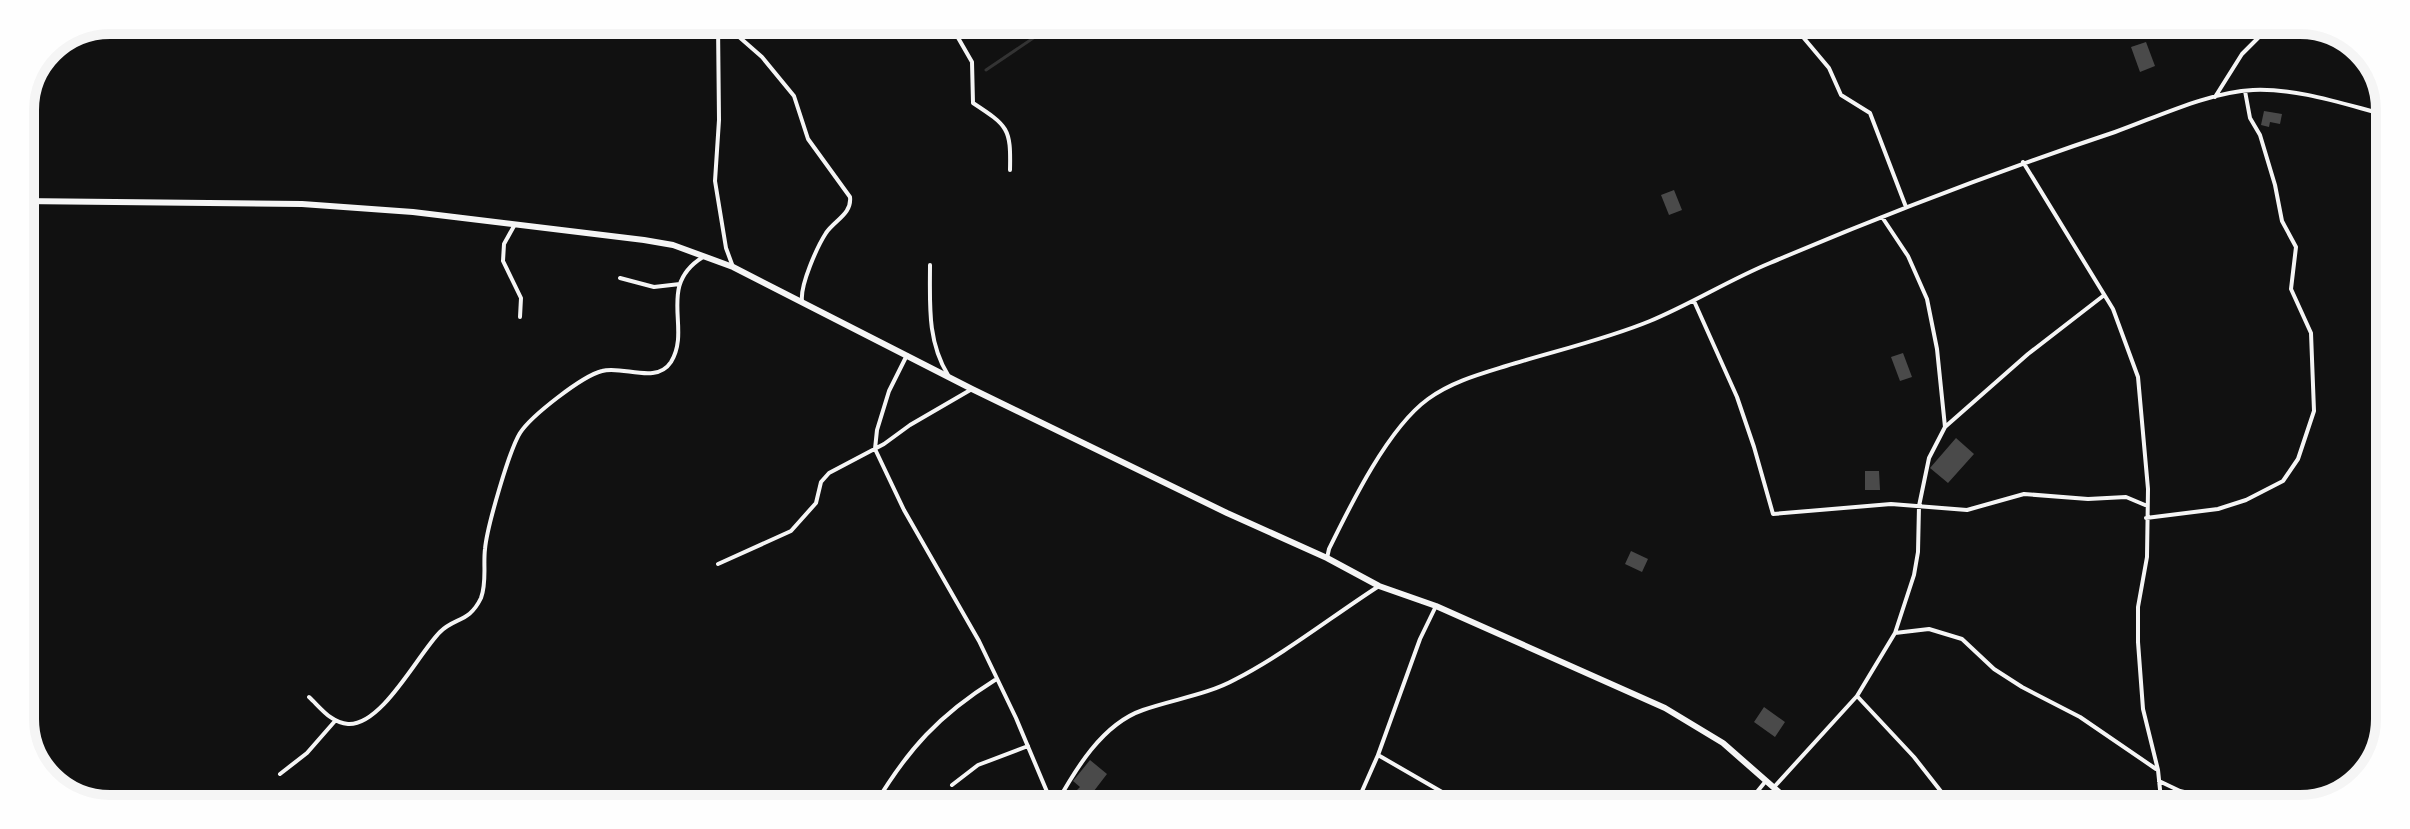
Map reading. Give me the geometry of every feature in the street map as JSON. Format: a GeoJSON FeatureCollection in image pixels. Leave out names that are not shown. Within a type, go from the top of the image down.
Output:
{"type":"FeatureCollection","features":[{"type":"Feature","properties":{"kind":"main road"},"geometry":{"type":"LineString","coordinates":[[34,201],[342,205],[644,240],[705,255],[972,389],[1327,558],[1379,586],[1436,606],[1665,708],[1723,743],[1784,795]]}},
{"type":"Feature","properties":{"kind":"street"},"geometry":{"type":"LineString","coordinates":[[718,34],[719,120],[715,181],[726,248],[733,267]]}},
{"type":"Feature","properties":{"kind":"street"},"geometry":{"type":"LineString","coordinates":[[736,34],[762,57],[794,96],[808,139],[850,197],[847,212],[821,242],[808,271],[802,301]]}},
{"type":"Feature","properties":{"kind":"street"},"geometry":{"type":"LineString","coordinates":[[956,34],[972,62],[973,103],[1000,121],[1011,139],[1010,170]]}},
{"type":"Feature","properties":{"kind":"street"},"geometry":{"type":"LineString","coordinates":[[1800,34],[1829,68],[1841,95],[1870,113],[1906,207]]}},
{"type":"Feature","properties":{"kind":"street"},"geometry":{"type":"LineString","coordinates":[[2215,97],[2242,54],[2262,34]]}},
{"type":"Feature","properties":{"kind":"street"},"geometry":{"type":"LineString","coordinates":[[2146,518],[2218,509],[2246,500],[2283,481],[2298,459],[2314,411],[2311,333],[2291,289],[2296,247],[2282,221],[2275,185],[2260,135],[2250,118],[2245,91]]}},
{"type":"Feature","properties":{"kind":"street"},"geometry":{"type":"LineString","coordinates":[[1327,558],[1379,458],[1404,423],[1427,399],[1480,374],[1626,330],[1694,301],[1769,263],[1906,207],[2023,162],[2215,97],[2245,91],[2294,93],[2376,113]]}},
{"type":"Feature","properties":{"kind":"street"},"geometry":{"type":"LineString","coordinates":[[2023,162],[2104,295],[2124,335],[2138,377],[2148,469],[2147,557],[2138,607],[2138,642],[2143,709],[2161,795]]}},
{"type":"Feature","properties":{"kind":"street"},"geometry":{"type":"LineString","coordinates":[[1882,217],[1908,256],[1927,299],[1937,349],[1945,427]]}},
{"type":"Feature","properties":{"kind":"street"},"geometry":{"type":"LineString","coordinates":[[515,224],[504,244],[503,261],[521,298],[520,317]]}},
{"type":"Feature","properties":{"kind":"street"},"geometry":{"type":"LineString","coordinates":[[309,697],[335,721],[346,725],[355,723],[379,709],[442,629],[466,618],[484,589],[484,550],[518,436],[538,411],[602,370],[659,372],[670,362],[676,347],[680,284],[688,267],[705,255]]}},
{"type":"Feature","properties":{"kind":"street"},"geometry":{"type":"LineString","coordinates":[[930,265],[931,335],[939,360],[949,377]]}},
{"type":"Feature","properties":{"kind":"street"},"geometry":{"type":"LineString","coordinates":[[620,278],[654,287],[680,284]]}},
{"type":"Feature","properties":{"kind":"street"},"geometry":{"type":"LineString","coordinates":[[1775,786],[1857,696],[1895,633],[1914,575],[1919,506],[1929,458],[1945,427],[2028,354],[2104,295]]}},
{"type":"Feature","properties":{"kind":"street"},"geometry":{"type":"LineString","coordinates":[[1694,301],[1737,397],[1773,514],[1856,505],[1967,510],[2024,494],[2088,499],[2126,497],[2146,506]]}},
{"type":"Feature","properties":{"kind":"street"},"geometry":{"type":"LineString","coordinates":[[907,355],[889,391],[877,430],[875,449],[904,510],[979,641],[1049,795]]}},
{"type":"Feature","properties":{"kind":"street"},"geometry":{"type":"LineString","coordinates":[[718,564],[791,531],[816,503],[823,478],[972,389]]}},
{"type":"Feature","properties":{"kind":"street"},"geometry":{"type":"LineString","coordinates":[[1062,795],[1093,749],[1123,718],[1227,684],[1292,647],[1379,586]]}},
{"type":"Feature","properties":{"kind":"street"},"geometry":{"type":"LineString","coordinates":[[1360,795],[1420,639],[1436,606]]}},
{"type":"Feature","properties":{"kind":"street"},"geometry":{"type":"LineString","coordinates":[[1895,633],[1929,629],[1962,639],[1994,669],[2080,717],[2158,770]]}},
{"type":"Feature","properties":{"kind":"street"},"geometry":{"type":"LineString","coordinates":[[881,795],[928,731],[958,704],[995,680]]}},
{"type":"Feature","properties":{"kind":"street"},"geometry":{"type":"LineString","coordinates":[[1857,696],[1914,757],[1944,795]]}},
{"type":"Feature","properties":{"kind":"street"},"geometry":{"type":"LineString","coordinates":[[280,774],[307,753],[335,721]]}},
{"type":"Feature","properties":{"kind":"street"},"geometry":{"type":"LineString","coordinates":[[952,785],[978,765],[1028,746]]}},
{"type":"Feature","properties":{"kind":"street"},"geometry":{"type":"LineString","coordinates":[[1378,755],[1447,795]]}},
{"type":"Feature","properties":{"kind":"street"},"geometry":{"type":"LineString","coordinates":[[1754,795],[1766,780]]}},
{"type":"Feature","properties":{"kind":"street"},"geometry":{"type":"LineString","coordinates":[[2159,781],[2196,795]]}},
{"type":"Feature","properties":{"kind":"street"},"geometry":{"type":"LineString","coordinates":[[2174,795],[2180,791]]}},
{"type":"Feature","properties":{"kind":"building"},"geometry":{"type":"Polygon","coordinates":[[[2146,42],[2155,66],[2140,72],[2131,47],[2146,42]]]}},
{"type":"Feature","properties":{"kind":"building"},"geometry":{"type":"Polygon","coordinates":[[[2264,111],[2282,114],[2280,124],[2270,122],[2269,127],[2261,125],[2264,111]]]}},
{"type":"Feature","properties":{"kind":"building"},"geometry":{"type":"Polygon","coordinates":[[[1674,190],[1682,210],[1669,215],[1661,195],[1674,190]]]}},
{"type":"Feature","properties":{"kind":"building"},"geometry":{"type":"Polygon","coordinates":[[[1903,353],[1912,377],[1900,381],[1891,357],[1903,353]]]}},
{"type":"Feature","properties":{"kind":"building"},"geometry":{"type":"Polygon","coordinates":[[[1956,438],[1974,454],[1948,483],[1930,468],[1956,438]]]}},
{"type":"Feature","properties":{"kind":"building"},"geometry":{"type":"Polygon","coordinates":[[[1865,471],[1879,471],[1880,490],[1865,490],[1865,471]]]}},
{"type":"Feature","properties":{"kind":"building"},"geometry":{"type":"Polygon","coordinates":[[[1631,551],[1648,559],[1642,572],[1625,564],[1631,551]]]}},
{"type":"Feature","properties":{"kind":"building"},"geometry":{"type":"Polygon","coordinates":[[[1764,707],[1785,722],[1775,737],[1754,722],[1764,707]]]}},
{"type":"Feature","properties":{"kind":"building"},"geometry":{"type":"Polygon","coordinates":[[[1090,760],[1107,774],[1091,795],[1081,795],[1076,791],[1080,787],[1073,781],[1090,760]]]}},
{"type":"Feature","properties":{"kind":"waterway"},"geometry":{"type":"LineString","coordinates":[[986,70],[1039,34]]}}]}
